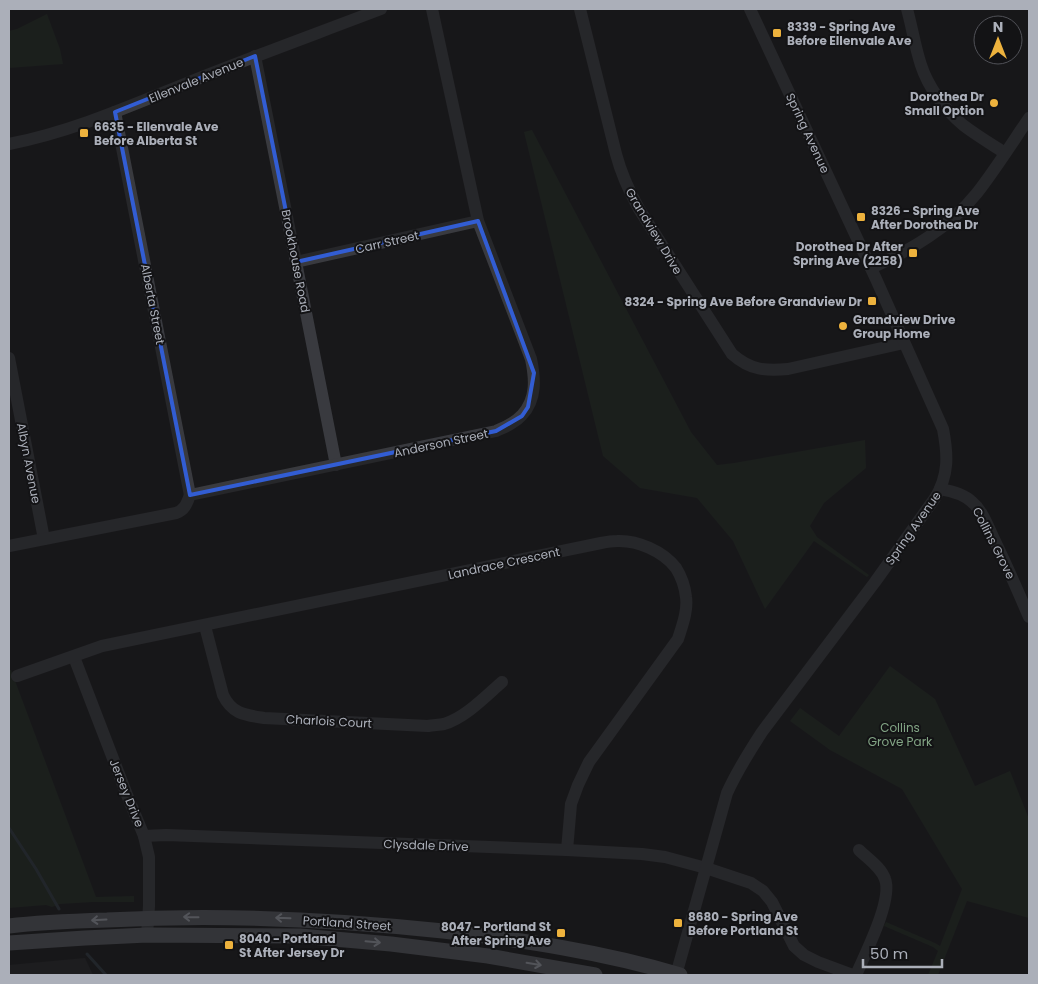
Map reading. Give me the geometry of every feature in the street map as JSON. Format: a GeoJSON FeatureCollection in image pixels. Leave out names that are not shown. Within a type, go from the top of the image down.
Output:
{"type":"FeatureCollection","features":[{"type":"Feature","properties":{"kind":"main road","name":"Portland Street"},"geometry":{"type":"LineString","coordinates":[[9,926],[166,917],[285,918],[403,927],[546,945],[609,957],[678,975]]}},
{"type":"Feature","properties":{"kind":"main road","name":"Portland Street"},"geometry":{"type":"LineString","coordinates":[[9,943],[147,935],[300,936],[391,944],[488,956],[595,975]]}},
{"type":"Feature","properties":{"kind":"street","name":"Ellenvale Avenue"},"geometry":{"type":"LineString","coordinates":[[9,144],[55,133],[115,112],[255,56],[381,9]]}},
{"type":"Feature","properties":{"kind":"street","name":"Anderson Street"},"geometry":{"type":"LineString","coordinates":[[190,495],[496,432],[522,416],[528,407],[534,387],[534,373],[478,221],[432,9]]}},
{"type":"Feature","properties":{"kind":"street","name":"Grandview Drive"},"geometry":{"type":"LineString","coordinates":[[580,9],[621,174],[639,209],[732,354],[750,366],[772,371],[904,343]]}},
{"type":"Feature","properties":{"kind":"street","name":"Spring Avenue"},"geometry":{"type":"LineString","coordinates":[[678,975],[727,793],[737,772],[747,754],[875,582],[940,489],[946,469],[947,454],[943,429],[872,268],[750,9]]}},
{"type":"Feature","properties":{"kind":"street"},"geometry":{"type":"LineString","coordinates":[[907,9],[921,66],[939,99],[950,113],[963,124],[1005,153]]}},
{"type":"Feature","properties":{"kind":"street","name":"Brookhouse Road"},"geometry":{"type":"LineString","coordinates":[[255,56],[336,465]]}},
{"type":"Feature","properties":{"kind":"street","name":"Alberta Street"},"geometry":{"type":"LineString","coordinates":[[115,112],[190,495]]}},
{"type":"Feature","properties":{"kind":"street"},"geometry":{"type":"LineString","coordinates":[[872,268],[916,246],[951,220],[977,193],[1029,118]]}},
{"type":"Feature","properties":{"kind":"street","name":"Carr Street"},"geometry":{"type":"LineString","coordinates":[[296,262],[478,221]]}},
{"type":"Feature","properties":{"kind":"street","name":"Albyn Avenue"},"geometry":{"type":"LineString","coordinates":[[9,358],[44,539]]}},
{"type":"Feature","properties":{"kind":"street","name":"Collins Grove"},"geometry":{"type":"LineString","coordinates":[[940,489],[965,497],[979,509],[1029,617]]}},
{"type":"Feature","properties":{"kind":"street"},"geometry":{"type":"LineString","coordinates":[[9,546],[176,513],[182,511],[190,495]]}},
{"type":"Feature","properties":{"kind":"street","name":"Landrace Crescent"},"geometry":{"type":"LineString","coordinates":[[17,676],[102,646],[205,626],[389,586],[617,540],[650,548],[666,558],[676,568],[682,580],[687,598],[678,639],[589,762],[571,804],[567,850]]}},
{"type":"Feature","properties":{"kind":"street","name":"Charlois Court"},"geometry":{"type":"LineString","coordinates":[[205,626],[223,695],[227,703],[233,710],[264,718],[428,726],[444,724],[455,720],[468,711],[502,682]]}},
{"type":"Feature","properties":{"kind":"street","name":"Jersey Drive"},"geometry":{"type":"LineString","coordinates":[[74,657],[144,836],[149,857],[147,935]]}},
{"type":"Feature","properties":{"kind":"street","name":"Clysdale Drive"},"geometry":{"type":"LineString","coordinates":[[144,836],[166,835],[567,850],[665,857],[751,883],[763,891],[772,902],[794,946],[804,955],[855,975]]}},
{"type":"Feature","properties":{"kind":"street"},"geometry":{"type":"LineString","coordinates":[[855,975],[882,915],[887,887],[879,869],[859,850]]}},
{"type":"Feature","properties":{"kind":"highlighted area"},"geometry":{"type":"Polygon","coordinates":[[[255,56],[296,262],[478,221],[534,373],[528,407],[522,416],[496,431],[190,495],[115,112],[255,56]]]}},
{"type":"Feature","properties":{"kind":"shaded area"},"geometry":{"type":"Polygon","coordinates":[[[85,958],[93,975],[9,975],[9,965],[85,958]]]}},
{"type":"Feature","properties":{"kind":"green space"},"geometry":{"type":"Polygon","coordinates":[[[47,14],[60,49],[63,64],[9,68],[9,31],[47,14]]]}},
{"type":"Feature","properties":{"kind":"green space"},"geometry":{"type":"Polygon","coordinates":[[[532,130],[691,432],[717,465],[865,440],[866,468],[824,503],[810,526],[817,537],[869,575],[867,577],[814,541],[765,609],[733,541],[697,498],[640,488],[603,456],[524,132],[532,130]]]}},
{"type":"Feature","properties":{"kind":"green space","name":"Collins Grove Park"},"geometry":{"type":"Polygon","coordinates":[[[890,666],[935,699],[975,786],[1010,771],[1029,819],[1029,918],[967,901],[938,975],[928,975],[938,951],[933,947],[884,926],[886,922],[940,946],[962,889],[902,789],[830,750],[790,721],[800,708],[839,736],[890,666]]]}},
{"type":"Feature","properties":{"kind":"green space"},"geometry":{"type":"Polygon","coordinates":[[[9,670],[11,670],[96,897],[134,896],[134,902],[93,902],[60,904],[52,907],[46,905],[9,908],[9,670]]]}},
{"type":"Feature","properties":{"kind":"waterway"},"geometry":{"type":"LineString","coordinates":[[9,828],[59,909]]}},
{"type":"Feature","properties":{"kind":"waterway"},"geometry":{"type":"LineString","coordinates":[[87,954],[106,975]]}},
{"type":"Feature","properties":{"kind":"place","name":"8339 - Spring Ave Before Ellenvale Ave"},"geometry":{"type":"Point","coordinates":[777,33]}},
{"type":"Feature","properties":{"kind":"place","name":"Dorothea Dr Small Option"},"geometry":{"type":"Point","coordinates":[994,103]}},
{"type":"Feature","properties":{"kind":"place","name":"6635 - Ellenvale Ave Before Alberta St"},"geometry":{"type":"Point","coordinates":[84,133]}},
{"type":"Feature","properties":{"kind":"place","name":"8326 - Spring Ave After Dorothea Dr"},"geometry":{"type":"Point","coordinates":[861,217]}},
{"type":"Feature","properties":{"kind":"place","name":"Dorothea Dr After Spring Ave (2258)"},"geometry":{"type":"Point","coordinates":[913,253]}},
{"type":"Feature","properties":{"kind":"place","name":"8324 - Spring Ave Before Grandview Dr"},"geometry":{"type":"Point","coordinates":[872,301]}},
{"type":"Feature","properties":{"kind":"place","name":"Grandview Drive Group Home"},"geometry":{"type":"Point","coordinates":[843,326]}},
{"type":"Feature","properties":{"kind":"place","name":"8680 - Spring Ave Before Portland St"},"geometry":{"type":"Point","coordinates":[678,923]}},
{"type":"Feature","properties":{"kind":"place","name":"8047 - Portland St After Spring Ave"},"geometry":{"type":"Point","coordinates":[561,933]}},
{"type":"Feature","properties":{"kind":"place","name":"8040 - Portland St After Jersey Dr"},"geometry":{"type":"Point","coordinates":[229,945]}}]}
